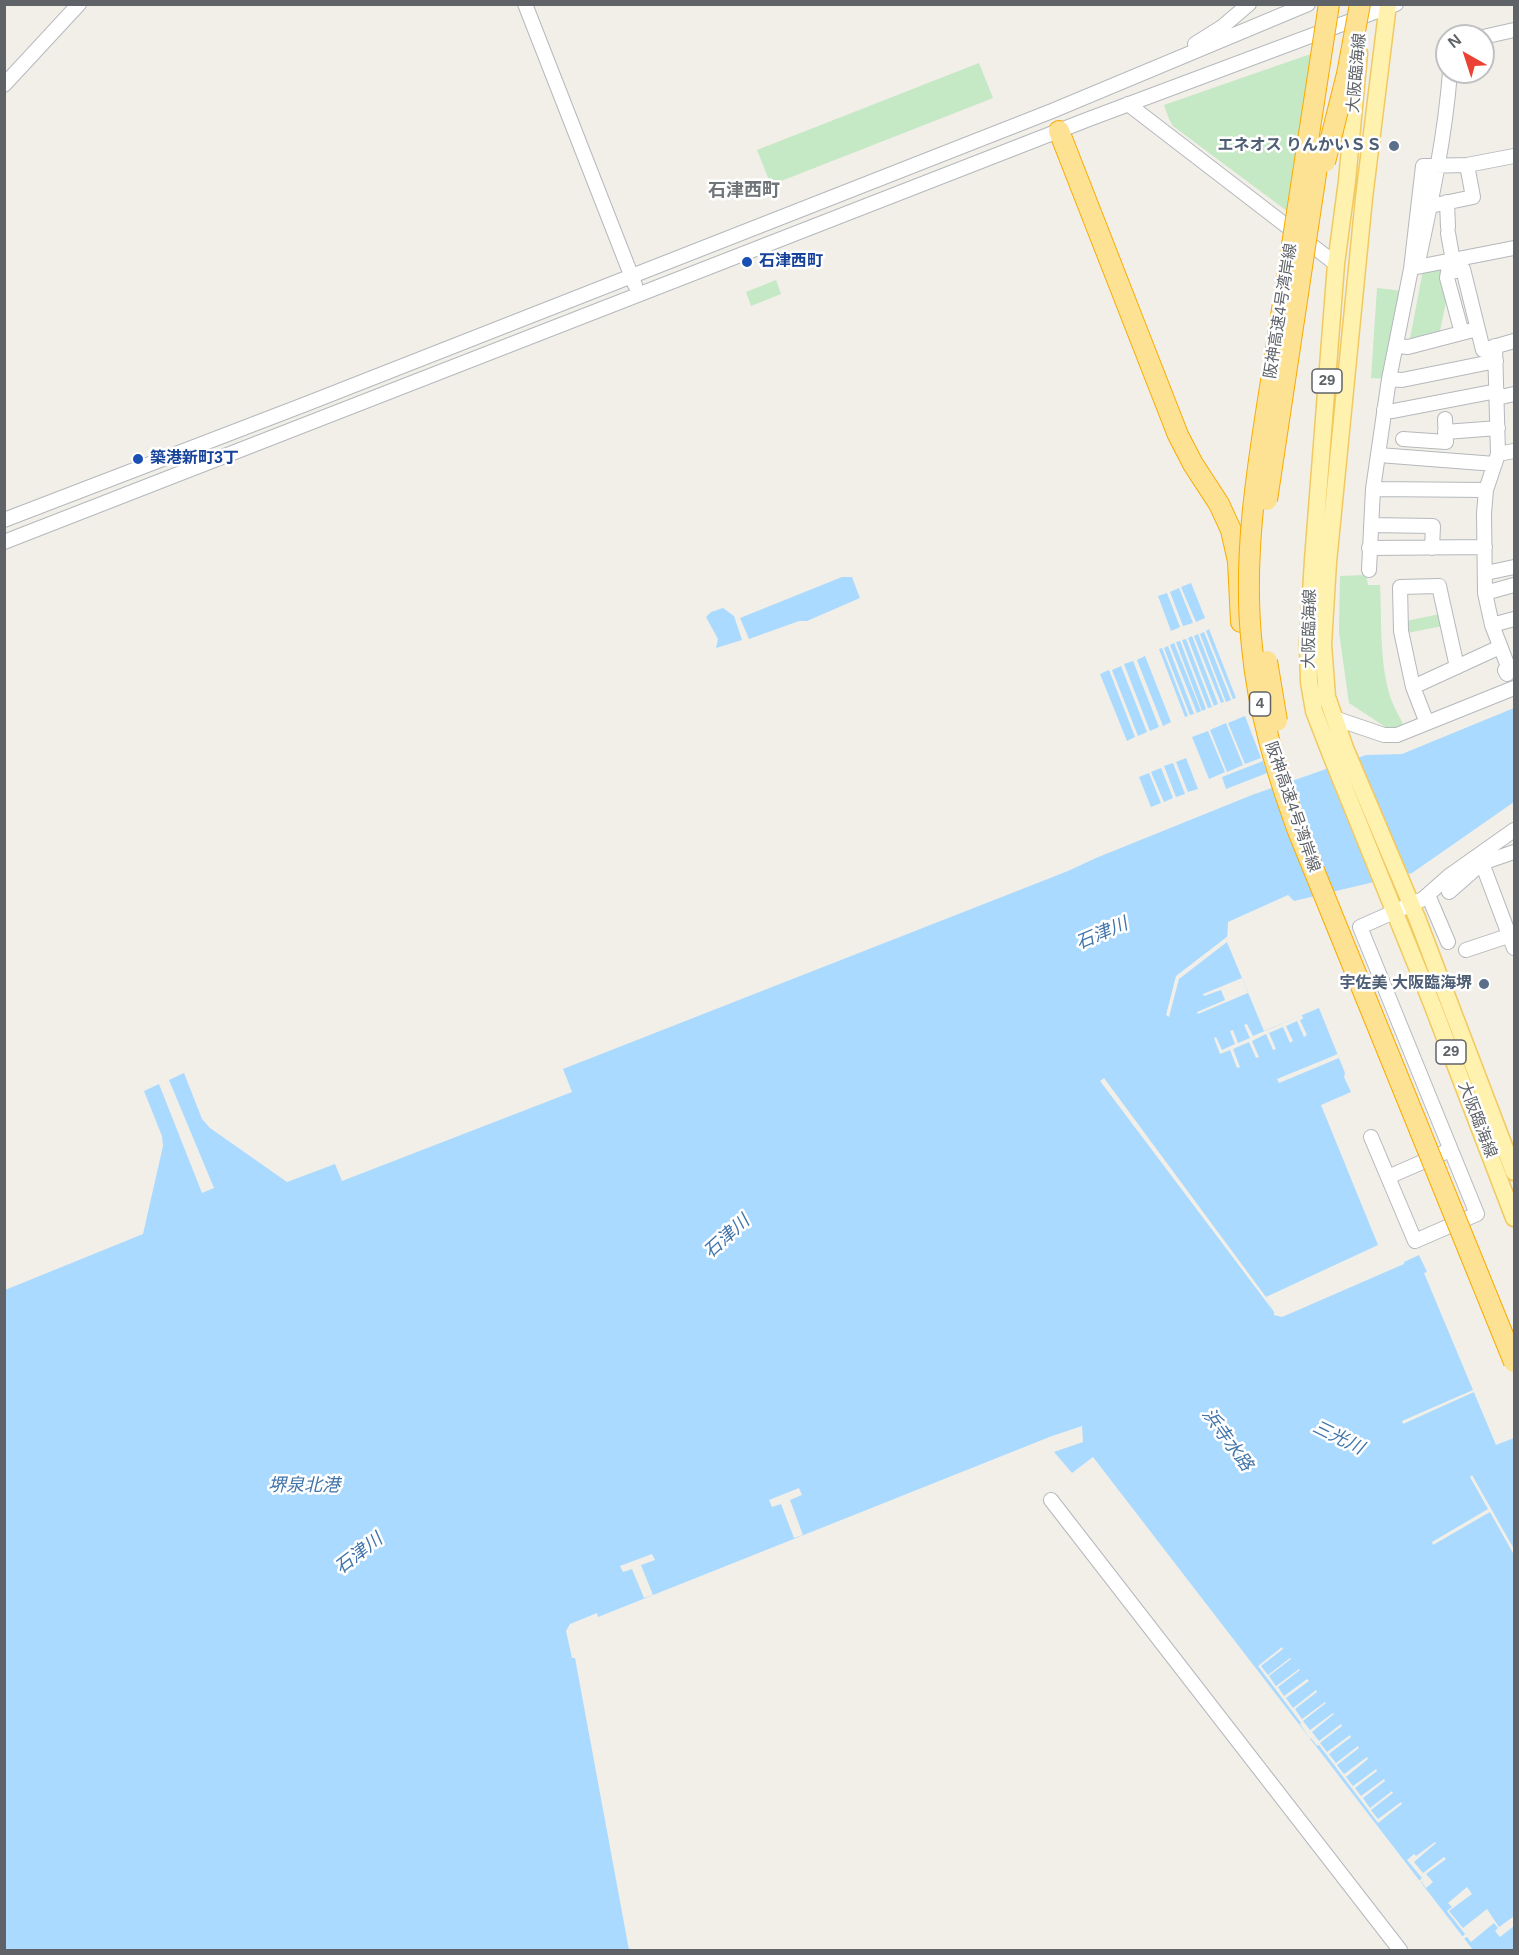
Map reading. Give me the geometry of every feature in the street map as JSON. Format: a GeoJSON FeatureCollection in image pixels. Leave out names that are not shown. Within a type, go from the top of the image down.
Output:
{"type":"FeatureCollection","features":[{"type":"Feature","properties":{"kind":"highway","name":"阪神高速4号湾岸線"},"geometry":{"type":"LineString","coordinates":[[1329,4],[1253,501],[1249,597],[1251,645],[1257,691],[1279,778],[1317,880],[1515,1362]]}},
{"type":"Feature","properties":{"kind":"highway","name":"阪神高速4号湾岸線"},"geometry":{"type":"LineString","coordinates":[[1342,4],[1267,500],[1262,594],[1265,643],[1280,733],[1292,774],[1329,873],[1515,1327]]}},
{"type":"Feature","properties":{"kind":"highway"},"geometry":{"type":"LineString","coordinates":[[1288,362],[1314,209],[1361,9]]}},
{"type":"Feature","properties":{"kind":"highway"},"geometry":{"type":"LineString","coordinates":[[1059,131],[1178,435],[1193,464],[1219,504],[1231,530],[1238,561],[1241,629],[1249,682],[1279,778]]}},
{"type":"Feature","properties":{"kind":"main road","name":"大阪臨海線"},"geometry":{"type":"LineString","coordinates":[[1390,5],[1364,198],[1328,562],[1323,644],[1327,697],[1334,718],[1338,752],[1394,911],[1515,1218]]}},
{"type":"Feature","properties":{"kind":"main road","name":"大阪臨海線"},"geometry":{"type":"LineString","coordinates":[[1361,9],[1347,181],[1336,264],[1312,560],[1308,643],[1310,682],[1314,711],[1338,752],[1401,879],[1515,1172]]}},
{"type":"Feature","properties":{"kind":"street"},"geometry":{"type":"LineString","coordinates":[[4,85],[79,4]]}},
{"type":"Feature","properties":{"kind":"street"},"geometry":{"type":"LineString","coordinates":[[525,4],[639,295]]}},
{"type":"Feature","properties":{"kind":"street"},"geometry":{"type":"LineString","coordinates":[[1132,78],[1205,39],[1250,4]]}},
{"type":"Feature","properties":{"kind":"street"},"geometry":{"type":"LineString","coordinates":[[4,520],[632,277],[1052,111],[1308,4]]}},
{"type":"Feature","properties":{"kind":"street"},"geometry":{"type":"LineString","coordinates":[[4,542],[1128,104],[1361,9],[1390,5]]}},
{"type":"Feature","properties":{"kind":"street"},"geometry":{"type":"LineString","coordinates":[[1495,34],[1515,30]]}},
{"type":"Feature","properties":{"kind":"street"},"geometry":{"type":"LineString","coordinates":[[1449,84],[1438,167],[1418,267],[1450,265],[1515,248]]}},
{"type":"Feature","properties":{"kind":"street"},"geometry":{"type":"LineString","coordinates":[[1128,104],[1336,264]]}},
{"type":"Feature","properties":{"kind":"street"},"geometry":{"type":"LineString","coordinates":[[1052,111],[1059,131]]}},
{"type":"Feature","properties":{"kind":"street"},"geometry":{"type":"LineString","coordinates":[[1369,570],[1374,489],[1384,410],[1411,269],[1424,166],[1467,165],[1515,156]]}},
{"type":"Feature","properties":{"kind":"street"},"geometry":{"type":"LineString","coordinates":[[1430,206],[1473,197],[1467,165]]}},
{"type":"Feature","properties":{"kind":"street"},"geometry":{"type":"LineString","coordinates":[[1447,202],[1450,265],[1447,278],[1462,333]]}},
{"type":"Feature","properties":{"kind":"street"},"geometry":{"type":"LineString","coordinates":[[1450,265],[1462,269],[1482,350],[1515,341]]}},
{"type":"Feature","properties":{"kind":"street"},"geometry":{"type":"LineString","coordinates":[[1396,346],[1408,347],[1477,329]]}},
{"type":"Feature","properties":{"kind":"street"},"geometry":{"type":"LineString","coordinates":[[1495,346],[1497,459],[1486,490],[1485,593],[1492,625],[1509,669],[1505,670],[1507,674]]}},
{"type":"Feature","properties":{"kind":"street"},"geometry":{"type":"LineString","coordinates":[[1389,379],[1402,380],[1496,361]]}},
{"type":"Feature","properties":{"kind":"street"},"geometry":{"type":"LineString","coordinates":[[1384,410],[1393,411],[1497,394],[1515,394]]}},
{"type":"Feature","properties":{"kind":"street"},"geometry":{"type":"LineString","coordinates":[[1403,439],[1446,442],[1445,426],[1498,429]]}},
{"type":"Feature","properties":{"kind":"street"},"geometry":{"type":"LineString","coordinates":[[1379,454],[1497,459],[1515,451]]}},
{"type":"Feature","properties":{"kind":"street"},"geometry":{"type":"LineString","coordinates":[[1374,489],[1486,490]]}},
{"type":"Feature","properties":{"kind":"street"},"geometry":{"type":"LineString","coordinates":[[1371,525],[1433,526],[1432,548]]}},
{"type":"Feature","properties":{"kind":"street"},"geometry":{"type":"LineString","coordinates":[[1369,548],[1485,547]]}},
{"type":"Feature","properties":{"kind":"street"},"geometry":{"type":"LineString","coordinates":[[1486,573],[1515,567]]}},
{"type":"Feature","properties":{"kind":"street"},"geometry":{"type":"LineString","coordinates":[[1485,593],[1515,585]]}},
{"type":"Feature","properties":{"kind":"street"},"geometry":{"type":"LineString","coordinates":[[1427,723],[1413,687],[1401,631],[1400,587],[1439,586],[1457,667]]}},
{"type":"Feature","properties":{"kind":"street"},"geometry":{"type":"LineString","coordinates":[[1492,625],[1515,619]]}},
{"type":"Feature","properties":{"kind":"street"},"geometry":{"type":"LineString","coordinates":[[1413,687],[1500,647]]}},
{"type":"Feature","properties":{"kind":"street"},"geometry":{"type":"LineString","coordinates":[[1334,718],[1384,735],[1397,735],[1515,688]]}},
{"type":"Feature","properties":{"kind":"street"},"geometry":{"type":"LineString","coordinates":[[1371,1137],[1415,1241],[1477,1214],[1360,927],[1428,895],[1449,876],[1515,830]]}},
{"type":"Feature","properties":{"kind":"street"},"geometry":{"type":"LineString","coordinates":[[1449,892],[1482,863],[1515,852]]}},
{"type":"Feature","properties":{"kind":"street"},"geometry":{"type":"LineString","coordinates":[[1466,950],[1513,939],[1482,863]]}},
{"type":"Feature","properties":{"kind":"street"},"geometry":{"type":"LineString","coordinates":[[1428,895],[1448,942]]}},
{"type":"Feature","properties":{"kind":"street"},"geometry":{"type":"LineString","coordinates":[[1388,1177],[1450,1150]]}},
{"type":"Feature","properties":{"kind":"street"},"geometry":{"type":"LineString","coordinates":[[1051,1500],[1400,1950]]}},
{"type":"Feature","properties":{"kind":"green space"},"geometry":{"type":"Polygon","coordinates":[[[1328,48],[1299,220],[1173,126],[1164,105],[1328,48]]]}},
{"type":"Feature","properties":{"kind":"green space"},"geometry":{"type":"Polygon","coordinates":[[[979,63],[993,98],[771,185],[757,150],[979,63]]]}},
{"type":"Feature","properties":{"kind":"green space"},"geometry":{"type":"Polygon","coordinates":[[[1446,266],[1448,292],[1439,336],[1409,344],[1423,270],[1446,266]]]}},
{"type":"Feature","properties":{"kind":"green space"},"geometry":{"type":"Polygon","coordinates":[[[776,280],[781,294],[751,306],[746,292],[776,280]]]}},
{"type":"Feature","properties":{"kind":"green space"},"geometry":{"type":"Polygon","coordinates":[[[1377,288],[1404,291],[1386,379],[1371,378],[1377,288]]]}},
{"type":"Feature","properties":{"kind":"green space"},"geometry":{"type":"Polygon","coordinates":[[[1366,575],[1368,585],[1380,585],[1384,671],[1391,699],[1403,724],[1390,730],[1349,703],[1339,632],[1340,576],[1366,575]]]}},
{"type":"Feature","properties":{"kind":"green space"},"geometry":{"type":"Polygon","coordinates":[[[1440,614],[1443,626],[1407,633],[1406,621],[1440,614]]]}},
{"type":"Feature","properties":{"kind":"water"},"geometry":{"type":"Polygon","coordinates":[[[842,577],[852,577],[860,598],[807,621],[799,621],[749,639],[740,618],[842,577]]]}},
{"type":"Feature","properties":{"kind":"water"},"geometry":{"type":"Polygon","coordinates":[[[1191,583],[1205,618],[1196,622],[1181,587],[1191,583]]]}},
{"type":"Feature","properties":{"kind":"water"},"geometry":{"type":"Polygon","coordinates":[[[1179,588],[1193,623],[1183,626],[1170,592],[1179,588]]]}},
{"type":"Feature","properties":{"kind":"water"},"geometry":{"type":"Polygon","coordinates":[[[1167,593],[1180,627],[1171,631],[1158,596],[1167,593]]]}},
{"type":"Feature","properties":{"kind":"water"},"geometry":{"type":"Polygon","coordinates":[[[723,608],[734,616],[742,640],[716,648],[718,639],[706,617],[711,612],[723,608]]]}},
{"type":"Feature","properties":{"kind":"water"},"geometry":{"type":"Polygon","coordinates":[[[1209,629],[1236,698],[1233,699],[1206,631],[1209,629]]]}},
{"type":"Feature","properties":{"kind":"water"},"geometry":{"type":"Polygon","coordinates":[[[1204,632],[1231,700],[1226,702],[1200,634],[1204,632]]]}},
{"type":"Feature","properties":{"kind":"water"},"geometry":{"type":"Polygon","coordinates":[[[1198,634],[1224,702],[1221,703],[1194,636],[1198,634]]]}},
{"type":"Feature","properties":{"kind":"water"},"geometry":{"type":"Polygon","coordinates":[[[1192,636],[1218,704],[1214,706],[1188,638],[1192,636]]]}},
{"type":"Feature","properties":{"kind":"water"},"geometry":{"type":"Polygon","coordinates":[[[1186,639],[1212,707],[1208,708],[1182,640],[1186,639]]]}},
{"type":"Feature","properties":{"kind":"water"},"geometry":{"type":"Polygon","coordinates":[[[1180,641],[1206,709],[1202,711],[1176,642],[1180,641]]]}},
{"type":"Feature","properties":{"kind":"water"},"geometry":{"type":"Polygon","coordinates":[[[1174,643],[1201,711],[1197,713],[1170,645],[1174,643]]]}},
{"type":"Feature","properties":{"kind":"water"},"geometry":{"type":"Polygon","coordinates":[[[1168,646],[1194,714],[1190,715],[1164,648],[1168,646]]]}},
{"type":"Feature","properties":{"kind":"water"},"geometry":{"type":"Polygon","coordinates":[[[1162,648],[1188,716],[1185,717],[1159,649],[1162,648]]]}},
{"type":"Feature","properties":{"kind":"water"},"geometry":{"type":"Polygon","coordinates":[[[1145,656],[1171,722],[1163,726],[1137,660],[1145,656]]]}},
{"type":"Feature","properties":{"kind":"water"},"geometry":{"type":"Polygon","coordinates":[[[1133,661],[1159,727],[1150,731],[1124,664],[1133,661]]]}},
{"type":"Feature","properties":{"kind":"water"},"geometry":{"type":"Polygon","coordinates":[[[1121,666],[1147,732],[1138,736],[1112,670],[1121,666]]]}},
{"type":"Feature","properties":{"kind":"water"},"geometry":{"type":"Polygon","coordinates":[[[1109,670],[1135,737],[1127,741],[1100,674],[1109,670]]]}},
{"type":"Feature","properties":{"kind":"water","name":"堺泉北港"},"geometry":{"type":"Polygon","coordinates":[[[1514,708],[1514,802],[1412,873],[1294,901],[1288,895],[1228,922],[1227,942],[1264,1031],[1319,1008],[1351,1092],[1321,1105],[1378,1245],[1266,1297],[1274,1315],[1282,1317],[1404,1264],[1419,1255],[1427,1272],[1424,1273],[1496,1445],[1514,1438],[1514,1950],[1473,1950],[1093,1457],[1072,1473],[1054,1452],[1083,1442],[1082,1426],[598,1617],[597,1613],[570,1624],[566,1631],[572,1658],[575,1658],[629,1950],[5,1950],[5,1290],[143,1234],[163,1146],[162,1136],[144,1091],[159,1084],[202,1193],[214,1188],[169,1080],[184,1073],[202,1119],[210,1128],[287,1182],[335,1164],[342,1181],[572,1092],[563,1069],[1068,871],[1252,795],[1366,755],[1402,754],[1514,708]]]}},
{"type":"Feature","properties":{"kind":"water"},"geometry":{"type":"Polygon","coordinates":[[[1245,716],[1261,758],[1245,764],[1228,723],[1245,716]]]}},
{"type":"Feature","properties":{"kind":"water"},"geometry":{"type":"Polygon","coordinates":[[[1226,723],[1243,765],[1227,772],[1210,730],[1226,723]]]}},
{"type":"Feature","properties":{"kind":"water"},"geometry":{"type":"Polygon","coordinates":[[[1208,731],[1225,772],[1209,779],[1192,737],[1208,731]]]}},
{"type":"Feature","properties":{"kind":"water"},"geometry":{"type":"Polygon","coordinates":[[[1186,758],[1198,789],[1188,792],[1176,762],[1186,758]]]}},
{"type":"Feature","properties":{"kind":"water"},"geometry":{"type":"Polygon","coordinates":[[[1263,761],[1267,773],[1226,789],[1222,777],[1263,761]]]}},
{"type":"Feature","properties":{"kind":"water"},"geometry":{"type":"Polygon","coordinates":[[[1173,763],[1185,794],[1176,797],[1164,766],[1173,763]]]}},
{"type":"Feature","properties":{"kind":"water"},"geometry":{"type":"Polygon","coordinates":[[[1161,768],[1173,798],[1164,802],[1151,772],[1161,768]]]}},
{"type":"Feature","properties":{"kind":"water"},"geometry":{"type":"Polygon","coordinates":[[[1149,773],[1161,803],[1151,807],[1139,777],[1149,773]]]}},
{"type":"Feature","properties":{"kind":"pier"},"geometry":{"type":"Polygon","coordinates":[[[1228,936],[1227,942],[1179,979],[1169,1017],[1166,1015],[1176,976],[1228,936]]]}},
{"type":"Feature","properties":{"kind":"pier"},"geometry":{"type":"Polygon","coordinates":[[[1242,978],[1248,993],[1198,1014],[1197,1012],[1225,1000],[1221,990],[1204,996],[1203,994],[1242,978]]]}},
{"type":"Feature","properties":{"kind":"pier"},"geometry":{"type":"Polygon","coordinates":[[[1302,1015],[1303,1019],[1300,1020],[1307,1035],[1304,1037],[1297,1021],[1286,1026],[1293,1041],[1290,1043],[1283,1027],[1269,1033],[1276,1049],[1273,1050],[1266,1034],[1252,1041],[1259,1057],[1256,1058],[1249,1042],[1233,1049],[1240,1067],[1237,1068],[1230,1050],[1220,1054],[1214,1038],[1216,1037],[1222,1050],[1235,1044],[1230,1031],[1233,1030],[1238,1043],[1250,1038],[1244,1025],[1247,1024],[1253,1036],[1302,1015]]]}},
{"type":"Feature","properties":{"kind":"pier"},"geometry":{"type":"Polygon","coordinates":[[[1338,1054],[1339,1058],[1279,1083],[1277,1079],[1338,1054]]]}},
{"type":"Feature","properties":{"kind":"pier"},"geometry":{"type":"Polygon","coordinates":[[[1104,1078],[1266,1297],[1274,1312],[1100,1081],[1104,1078]]]}},
{"type":"Feature","properties":{"kind":"pier"},"geometry":{"type":"Polygon","coordinates":[[[1473,1390],[1474,1392],[1403,1424],[1402,1421],[1473,1390]]]}},
{"type":"Feature","properties":{"kind":"pier"},"geometry":{"type":"Polygon","coordinates":[[[1472,1475],[1514,1549],[1514,1555],[1490,1512],[1433,1545],[1432,1542],[1488,1509],[1470,1477],[1472,1475]]]}},
{"type":"Feature","properties":{"kind":"pier"},"geometry":{"type":"Polygon","coordinates":[[[799,1488],[802,1495],[790,1500],[803,1535],[794,1538],[781,1504],[772,1507],[769,1500],[799,1488]]]}},
{"type":"Feature","properties":{"kind":"pier"},"geometry":{"type":"Polygon","coordinates":[[[652,1554],[655,1560],[641,1565],[653,1595],[644,1598],[632,1569],[623,1572],[620,1566],[652,1554]]]}},
{"type":"Feature","properties":{"kind":"pier"},"geometry":{"type":"Polygon","coordinates":[[[1282,1647],[1283,1649],[1261,1666],[1268,1675],[1291,1659],[1269,1676],[1276,1686],[1299,1669],[1278,1687],[1284,1696],[1307,1679],[1309,1681],[1286,1698],[1293,1708],[1316,1690],[1317,1692],[1295,1709],[1302,1719],[1326,1703],[1303,1721],[1310,1730],[1334,1714],[1312,1732],[1319,1741],[1341,1724],[1342,1726],[1320,1743],[1327,1752],[1350,1735],[1351,1737],[1329,1754],[1336,1763],[1358,1746],[1359,1748],[1337,1765],[1344,1774],[1367,1757],[1368,1759],[1346,1777],[1353,1786],[1376,1769],[1377,1771],[1355,1788],[1361,1796],[1384,1779],[1385,1781],[1363,1798],[1370,1808],[1392,1791],[1393,1793],[1371,1810],[1378,1819],[1401,1802],[1402,1804],[1378,1823],[1319,1745],[1317,1746],[1310,1739],[1301,1723],[1258,1666],[1282,1647]]]}},
{"type":"Feature","properties":{"kind":"pier"},"geometry":{"type":"Polygon","coordinates":[[[1435,1842],[1414,1862],[1423,1873],[1444,1857],[1446,1859],[1426,1874],[1433,1882],[1426,1888],[1422,1883],[1424,1881],[1420,1883],[1419,1881],[1422,1878],[1407,1860],[1435,1842]]]}},
{"type":"Feature","properties":{"kind":"pier"},"geometry":{"type":"Polygon","coordinates":[[[1467,1887],[1472,1894],[1449,1911],[1463,1928],[1487,1909],[1499,1927],[1513,1917],[1514,1926],[1500,1937],[1495,1931],[1498,1928],[1494,1923],[1471,1942],[1467,1937],[1463,1939],[1465,1934],[1447,1911],[1452,1907],[1448,1903],[1467,1887]]]}},
{"type":"Feature","properties":{"kind":"place","name":"エネオス りんかいＳＳ"},"geometry":{"type":"Point","coordinates":[1394,146]}},
{"type":"Feature","properties":{"kind":"place","name":"石津西町"},"geometry":{"type":"Point","coordinates":[747,262]}},
{"type":"Feature","properties":{"kind":"place","name":"築港新町3丁"},"geometry":{"type":"Point","coordinates":[138,459]}},
{"type":"Feature","properties":{"kind":"place","name":"宇佐美 大阪臨海堺"},"geometry":{"type":"Point","coordinates":[1484,984]}},
{"type":"Feature","properties":{"kind":"district","name":"石津西町"},"geometry":{"type":"Point","coordinates":[744,191]}},
{"type":"Feature","properties":{"kind":"water label","name":"石津川"},"geometry":{"type":"Point","coordinates":[1102,934]}},
{"type":"Feature","properties":{"kind":"water label","name":"石津川"},"geometry":{"type":"Point","coordinates":[727,1237]}},
{"type":"Feature","properties":{"kind":"water label","name":"三光川"},"geometry":{"type":"Point","coordinates":[1338,1438]}},
{"type":"Feature","properties":{"kind":"water label","name":"浜寺水路"},"geometry":{"type":"Point","coordinates":[1227,1440]}},
{"type":"Feature","properties":{"kind":"water label","name":"石津川"},"geometry":{"type":"Point","coordinates":[359,1554]}}]}
